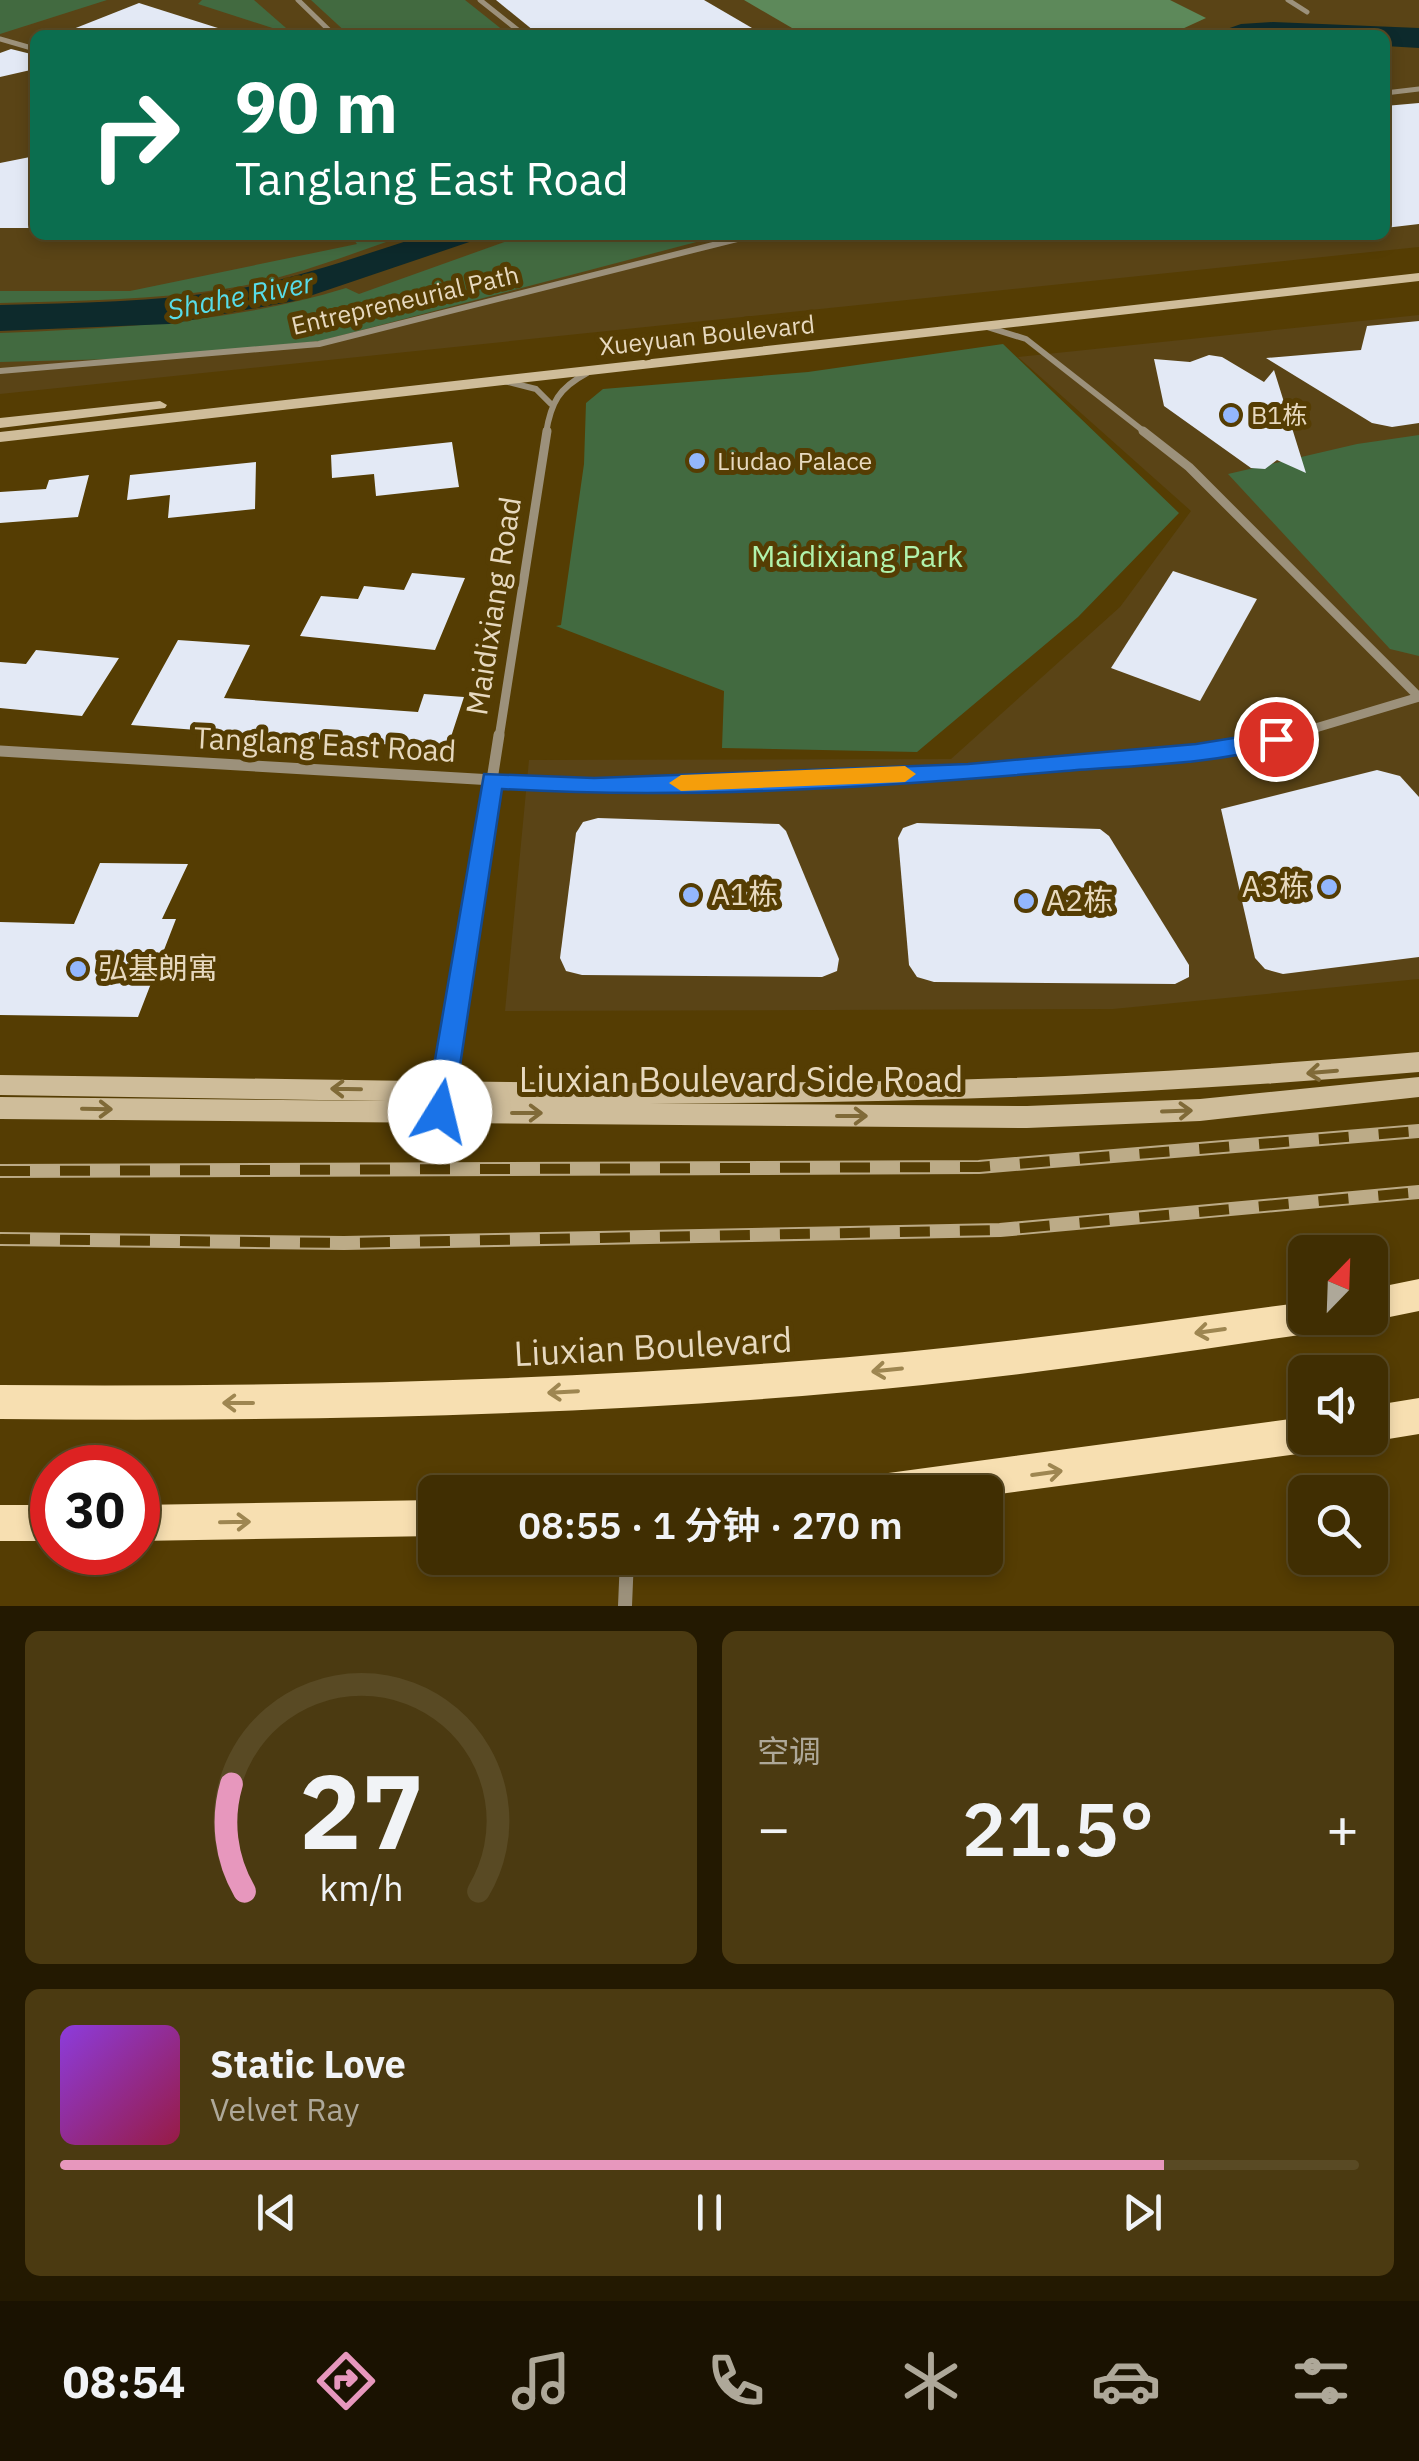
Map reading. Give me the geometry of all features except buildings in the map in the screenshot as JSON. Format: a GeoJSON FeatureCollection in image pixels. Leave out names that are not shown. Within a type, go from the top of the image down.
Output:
{"type":"FeatureCollection","features":[{"type":"Feature","properties":{"kind":"main road","name":"Xueyuan Boulevard"},"geometry":{"type":"LineString","coordinates":[[0,423],[1419,266]]}},
{"type":"Feature","properties":{"kind":"main road","name":"Xueyuan Boulevard"},"geometry":{"type":"LineString","coordinates":[[0,437],[1419,277]]}},
{"type":"Feature","properties":{"kind":"main road","name":"Liuxian Boulevard Side Road"},"geometry":{"type":"LineString","coordinates":[[0,1108],[1022,1090],[1223,1081],[1419,1062]]}},
{"type":"Feature","properties":{"kind":"main road","name":"Liuxian Boulevard Side Road"},"geometry":{"type":"LineString","coordinates":[[0,1085],[1027,1118],[1200,1110],[1419,1087]]}},
{"type":"Feature","properties":{"kind":"main road"},"geometry":{"type":"LineString","coordinates":[[1388,1300],[1419,1294]]}},
{"type":"Feature","properties":{"kind":"main road","name":"Liuxian Boulevard"},"geometry":{"type":"LineString","coordinates":[[0,1402],[322,1402],[800,1379],[1052,1354],[1288,1321]]}},
{"type":"Feature","properties":{"kind":"main road"},"geometry":{"type":"LineString","coordinates":[[1388,1421],[1419,1416]]}},
{"type":"Feature","properties":{"kind":"main road"},"geometry":{"type":"LineString","coordinates":[[1003,1476],[1288,1437]]}},
{"type":"Feature","properties":{"kind":"main road"},"geometry":{"type":"LineString","coordinates":[[160,1523],[418,1518]]}},
{"type":"Feature","properties":{"kind":"main road"},"geometry":{"type":"LineString","coordinates":[[0,1524],[30,1524]]}},
{"type":"Feature","properties":{"kind":"street"},"geometry":{"type":"LineString","coordinates":[[298,0],[329,30]]}},
{"type":"Feature","properties":{"kind":"street"},"geometry":{"type":"LineString","coordinates":[[480,0],[518,30]]}},
{"type":"Feature","properties":{"kind":"street"},"geometry":{"type":"LineString","coordinates":[[1288,0],[1307,12]]}},
{"type":"Feature","properties":{"kind":"street"},"geometry":{"type":"LineString","coordinates":[[0,39],[30,48]]}},
{"type":"Feature","properties":{"kind":"street"},"geometry":{"type":"LineString","coordinates":[[1390,93],[1419,90]]}},
{"type":"Feature","properties":{"kind":"street","name":"Entrepreneurial Path"},"geometry":{"type":"LineString","coordinates":[[0,371],[319,344],[732,240]]}},
{"type":"Feature","properties":{"kind":"street"},"geometry":{"type":"LineString","coordinates":[[1026,339],[1026,329],[1036,320]]}},
{"type":"Feature","properties":{"kind":"street"},"geometry":{"type":"LineString","coordinates":[[981,326],[1026,339],[1227,502],[1419,697]]}},
{"type":"Feature","properties":{"kind":"street"},"geometry":{"type":"LineString","coordinates":[[502,381],[536,389],[551,404],[566,384],[593,370]]}},
{"type":"Feature","properties":{"kind":"street","name":"Maidixiang Road"},"geometry":{"type":"LineString","coordinates":[[441,1101],[551,404]]}},
{"type":"Feature","properties":{"kind":"street","name":"Tanglang East Road"},"geometry":{"type":"LineString","coordinates":[[0,752],[594,786],[968,772],[1196,752],[1314,730],[1419,697]]}},
{"type":"Feature","properties":{"kind":"street"},"geometry":{"type":"LineString","coordinates":[[625,1606],[626,1575]]}},
{"type":"Feature","properties":{"kind":"shaded area"},"geometry":{"type":"Polygon","coordinates":[[[0,0],[1419,0],[1419,247],[0,394],[0,0]]]}},
{"type":"Feature","properties":{"kind":"shaded area"},"geometry":{"type":"Polygon","coordinates":[[[1419,315],[1419,979],[1113,1009],[505,1011],[529,760],[951,759],[1120,607],[1191,511],[1018,357],[1419,315]]]}},
{"type":"Feature","properties":{"kind":"green space"},"geometry":{"type":"Polygon","coordinates":[[[0,0],[107,0],[0,34],[0,0]]]}},
{"type":"Feature","properties":{"kind":"green space"},"geometry":{"type":"Polygon","coordinates":[[[202,0],[254,0],[288,30],[279,30],[198,4],[202,0]]]}},
{"type":"Feature","properties":{"kind":"green space"},"geometry":{"type":"Polygon","coordinates":[[[311,0],[465,0],[503,30],[344,30],[311,0]]]}},
{"type":"Feature","properties":{"kind":"green space"},"geometry":{"type":"Polygon","coordinates":[[[744,0],[1170,0],[1206,18],[1180,30],[795,30],[744,0]]]}},
{"type":"Feature","properties":{"kind":"green space"},"geometry":{"type":"Polygon","coordinates":[[[354,240],[391,240],[297,272],[230,288],[87,301],[0,303],[0,291],[130,291],[357,244],[354,240]]]}},
{"type":"Feature","properties":{"kind":"green space"},"geometry":{"type":"Polygon","coordinates":[[[510,240],[704,240],[320,341],[152,358],[0,362],[0,333],[174,322],[260,309],[346,288],[359,294],[510,240]]]}},
{"type":"Feature","properties":{"kind":"green space","name":"Maidixiang Park"},"geometry":{"type":"Polygon","coordinates":[[[1003,344],[1179,513],[1078,617],[917,752],[722,748],[724,691],[556,626],[561,625],[584,464],[586,403],[603,389],[808,372],[1003,344]]]}},
{"type":"Feature","properties":{"kind":"green space"},"geometry":{"type":"Polygon","coordinates":[[[1419,435],[1419,656],[1390,649],[1228,474],[1357,444],[1419,435]]]}},
{"type":"Feature","properties":{"kind":"water"},"geometry":{"type":"Polygon","coordinates":[[[1241,24],[1419,28],[1419,48],[1390,46],[1390,30],[1224,30],[1241,24]]]}},
{"type":"Feature","properties":{"kind":"water","name":"Shahe River"},"geometry":{"type":"Polygon","coordinates":[[[409,240],[475,240],[295,301],[169,324],[0,331],[0,305],[202,294],[305,273],[409,240]]]}},
{"type":"Feature","properties":{"kind":"railway"},"geometry":{"type":"LineString","coordinates":[[0,1171],[979,1167],[1419,1131]]}},
{"type":"Feature","properties":{"kind":"railway"},"geometry":{"type":"LineString","coordinates":[[0,1239],[344,1243],[1000,1230],[1419,1192]]}},
{"type":"Feature","properties":{"kind":"slow traffic"},"geometry":{"type":"LineString","coordinates":[[681,783],[905,774]]}},
{"type":"Feature","properties":{"kind":"place","name":"B1栋"},"geometry":{"type":"Point","coordinates":[1231,415]}},
{"type":"Feature","properties":{"kind":"place","name":"Liudao Palace"},"geometry":{"type":"Point","coordinates":[697,461]}},
{"type":"Feature","properties":{"kind":"place","name":"A3栋"},"geometry":{"type":"Point","coordinates":[1329,887]}},
{"type":"Feature","properties":{"kind":"place","name":"A1栋"},"geometry":{"type":"Point","coordinates":[691,895]}},
{"type":"Feature","properties":{"kind":"place","name":"A2栋"},"geometry":{"type":"Point","coordinates":[1026,901]}},
{"type":"Feature","properties":{"kind":"place","name":"弘基朗寓"},"geometry":{"type":"Point","coordinates":[78,969]}},
{"type":"Feature","properties":{"kind":"route"},"geometry":{"type":"LineString","coordinates":[[440,1112],[492,780],[594,786],[968,772],[1196,752],[1276,739]]}}]}
